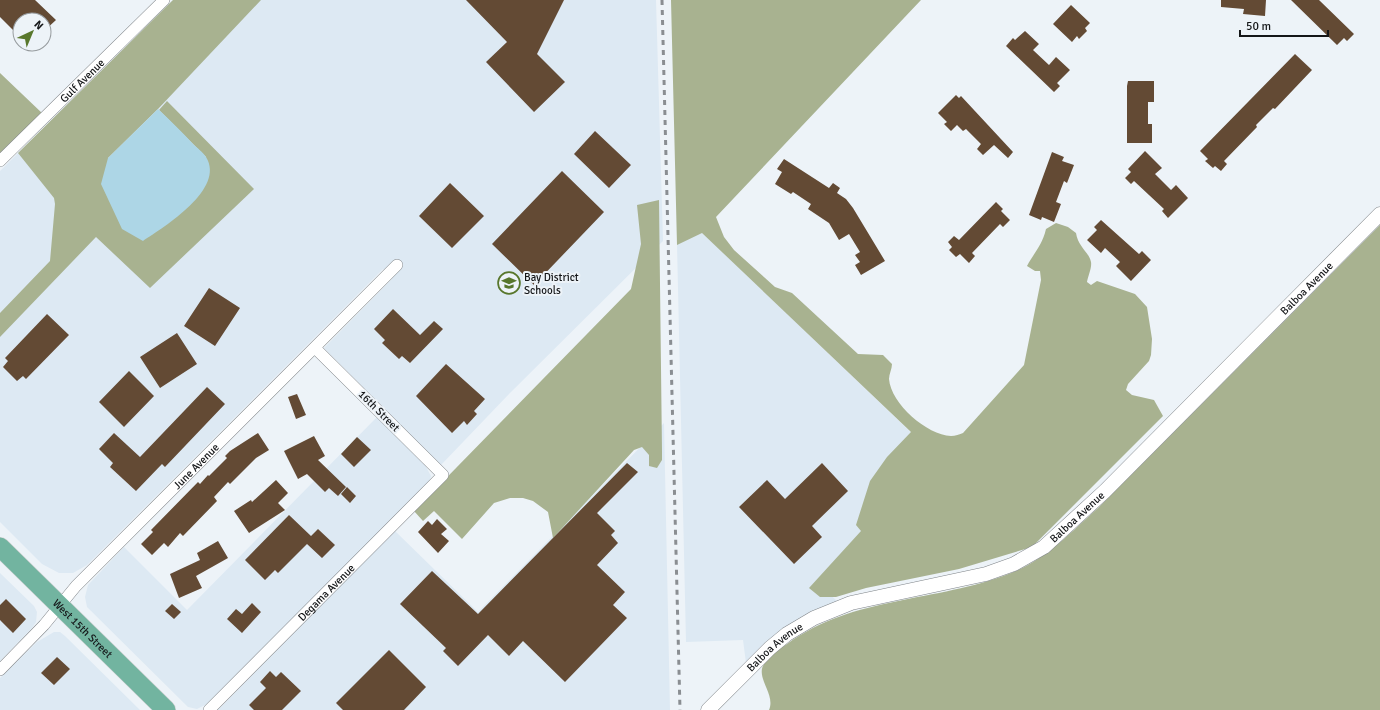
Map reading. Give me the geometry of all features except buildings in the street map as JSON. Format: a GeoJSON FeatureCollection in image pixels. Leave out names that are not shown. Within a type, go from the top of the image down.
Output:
{"type":"FeatureCollection","features":[{"type":"Feature","properties":{"kind":"highway","name":"West 15th Street"},"geometry":{"type":"LineString","coordinates":[[0,547],[166,710]]}},
{"type":"Feature","properties":{"kind":"street","name":"Gulf Avenue"},"geometry":{"type":"LineString","coordinates":[[0,161],[164,0]]}},
{"type":"Feature","properties":{"kind":"street","name":"Balboa Avenue"},"geometry":{"type":"LineString","coordinates":[[708,710],[770,648],[792,631],[814,618],[851,603],[986,574],[1014,564],[1044,546],[1105,491],[1380,214]]}},
{"type":"Feature","properties":{"kind":"street","name":"June Avenue"},"geometry":{"type":"LineString","coordinates":[[0,670],[60,606],[76,586],[397,265]]}},
{"type":"Feature","properties":{"kind":"street","name":"16th Street"},"geometry":{"type":"LineString","coordinates":[[315,348],[443,475]]}},
{"type":"Feature","properties":{"kind":"street","name":"Degama Avenue"},"geometry":{"type":"LineString","coordinates":[[209,710],[443,475]]}},
{"type":"Feature","properties":{"kind":"shaded area","name":"Bay District Schools"},"geometry":{"type":"Polygon","coordinates":[[[173,0],[656,0],[663,241],[509,394],[441,465],[324,348],[392,279],[383,269],[87,565],[73,573],[59,573],[42,564],[0,522],[0,171],[173,0]]]}},
{"type":"Feature","properties":{"kind":"shaded area"},"geometry":{"type":"Polygon","coordinates":[[[695,226],[941,461],[821,586],[837,601],[803,616],[746,663],[743,640],[686,642],[677,244],[695,226]]]}},
{"type":"Feature","properties":{"kind":"shaded area"},"geometry":{"type":"Polygon","coordinates":[[[377,417],[425,465],[431,476],[429,483],[207,704],[197,709],[188,707],[87,607],[85,597],[88,585],[124,547],[187,610],[377,417]]]}},
{"type":"Feature","properties":{"kind":"shaded area"},"geometry":{"type":"Polygon","coordinates":[[[664,423],[670,710],[218,710],[395,531],[478,612],[664,423]]]}},
{"type":"Feature","properties":{"kind":"shaded area"},"geometry":{"type":"Polygon","coordinates":[[[0,573],[34,606],[37,612],[36,622],[32,628],[0,661],[0,573]]]}},
{"type":"Feature","properties":{"kind":"shaded area"},"geometry":{"type":"Polygon","coordinates":[[[54,632],[60,632],[65,636],[140,710],[0,710],[0,678],[37,642],[54,632]]]}},
{"type":"Feature","properties":{"kind":"green space"},"geometry":{"type":"Polygon","coordinates":[[[173,0],[261,0],[158,109],[108,158],[206,157],[159,110],[167,101],[254,189],[150,288],[96,237],[0,337],[0,313],[50,261],[55,204],[54,198],[18,153],[173,0]]]}},
{"type":"Feature","properties":{"kind":"green space"},"geometry":{"type":"Polygon","coordinates":[[[671,0],[921,0],[716,217],[724,237],[734,250],[775,287],[792,293],[858,354],[883,355],[892,364],[889,379],[891,389],[903,408],[921,424],[931,430],[951,436],[963,433],[1024,365],[1041,280],[1040,271],[1035,271],[1027,266],[1040,244],[1046,229],[1056,223],[1068,227],[1076,233],[1079,242],[1090,258],[1091,267],[1087,282],[1091,285],[1097,281],[1135,294],[1147,307],[1152,339],[1151,355],[1149,361],[1128,384],[1126,390],[1132,395],[1154,400],[1163,416],[1032,547],[959,569],[866,588],[836,597],[820,597],[809,588],[861,531],[856,525],[870,481],[887,457],[911,432],[702,233],[677,245],[671,0]]]}},
{"type":"Feature","properties":{"kind":"green space"},"geometry":{"type":"Polygon","coordinates":[[[0,73],[43,114],[0,157],[0,73]]]}},
{"type":"Feature","properties":{"kind":"green space"},"geometry":{"type":"Polygon","coordinates":[[[659,200],[662,460],[657,468],[649,466],[649,455],[642,447],[634,450],[553,538],[548,512],[533,501],[523,498],[510,498],[494,503],[462,539],[434,511],[423,521],[414,511],[631,289],[641,244],[637,205],[659,200]]]}},
{"type":"Feature","properties":{"kind":"green space"},"geometry":{"type":"Polygon","coordinates":[[[1380,225],[1380,710],[769,710],[770,698],[762,675],[764,664],[777,650],[813,628],[840,616],[868,608],[982,583],[1011,573],[1035,561],[1057,545],[1098,508],[1380,225]]]}},
{"type":"Feature","properties":{"kind":"water"},"geometry":{"type":"Polygon","coordinates":[[[158,109],[203,153],[210,169],[208,182],[190,206],[143,241],[122,229],[101,184],[108,158],[158,109]]]}},
{"type":"Feature","properties":{"kind":"railway"},"geometry":{"type":"LineString","coordinates":[[662,0],[680,710]]}},
{"type":"Feature","properties":{"kind":"place","name":"Bay District Schools"},"geometry":{"type":"Point","coordinates":[509,283]}}]}
